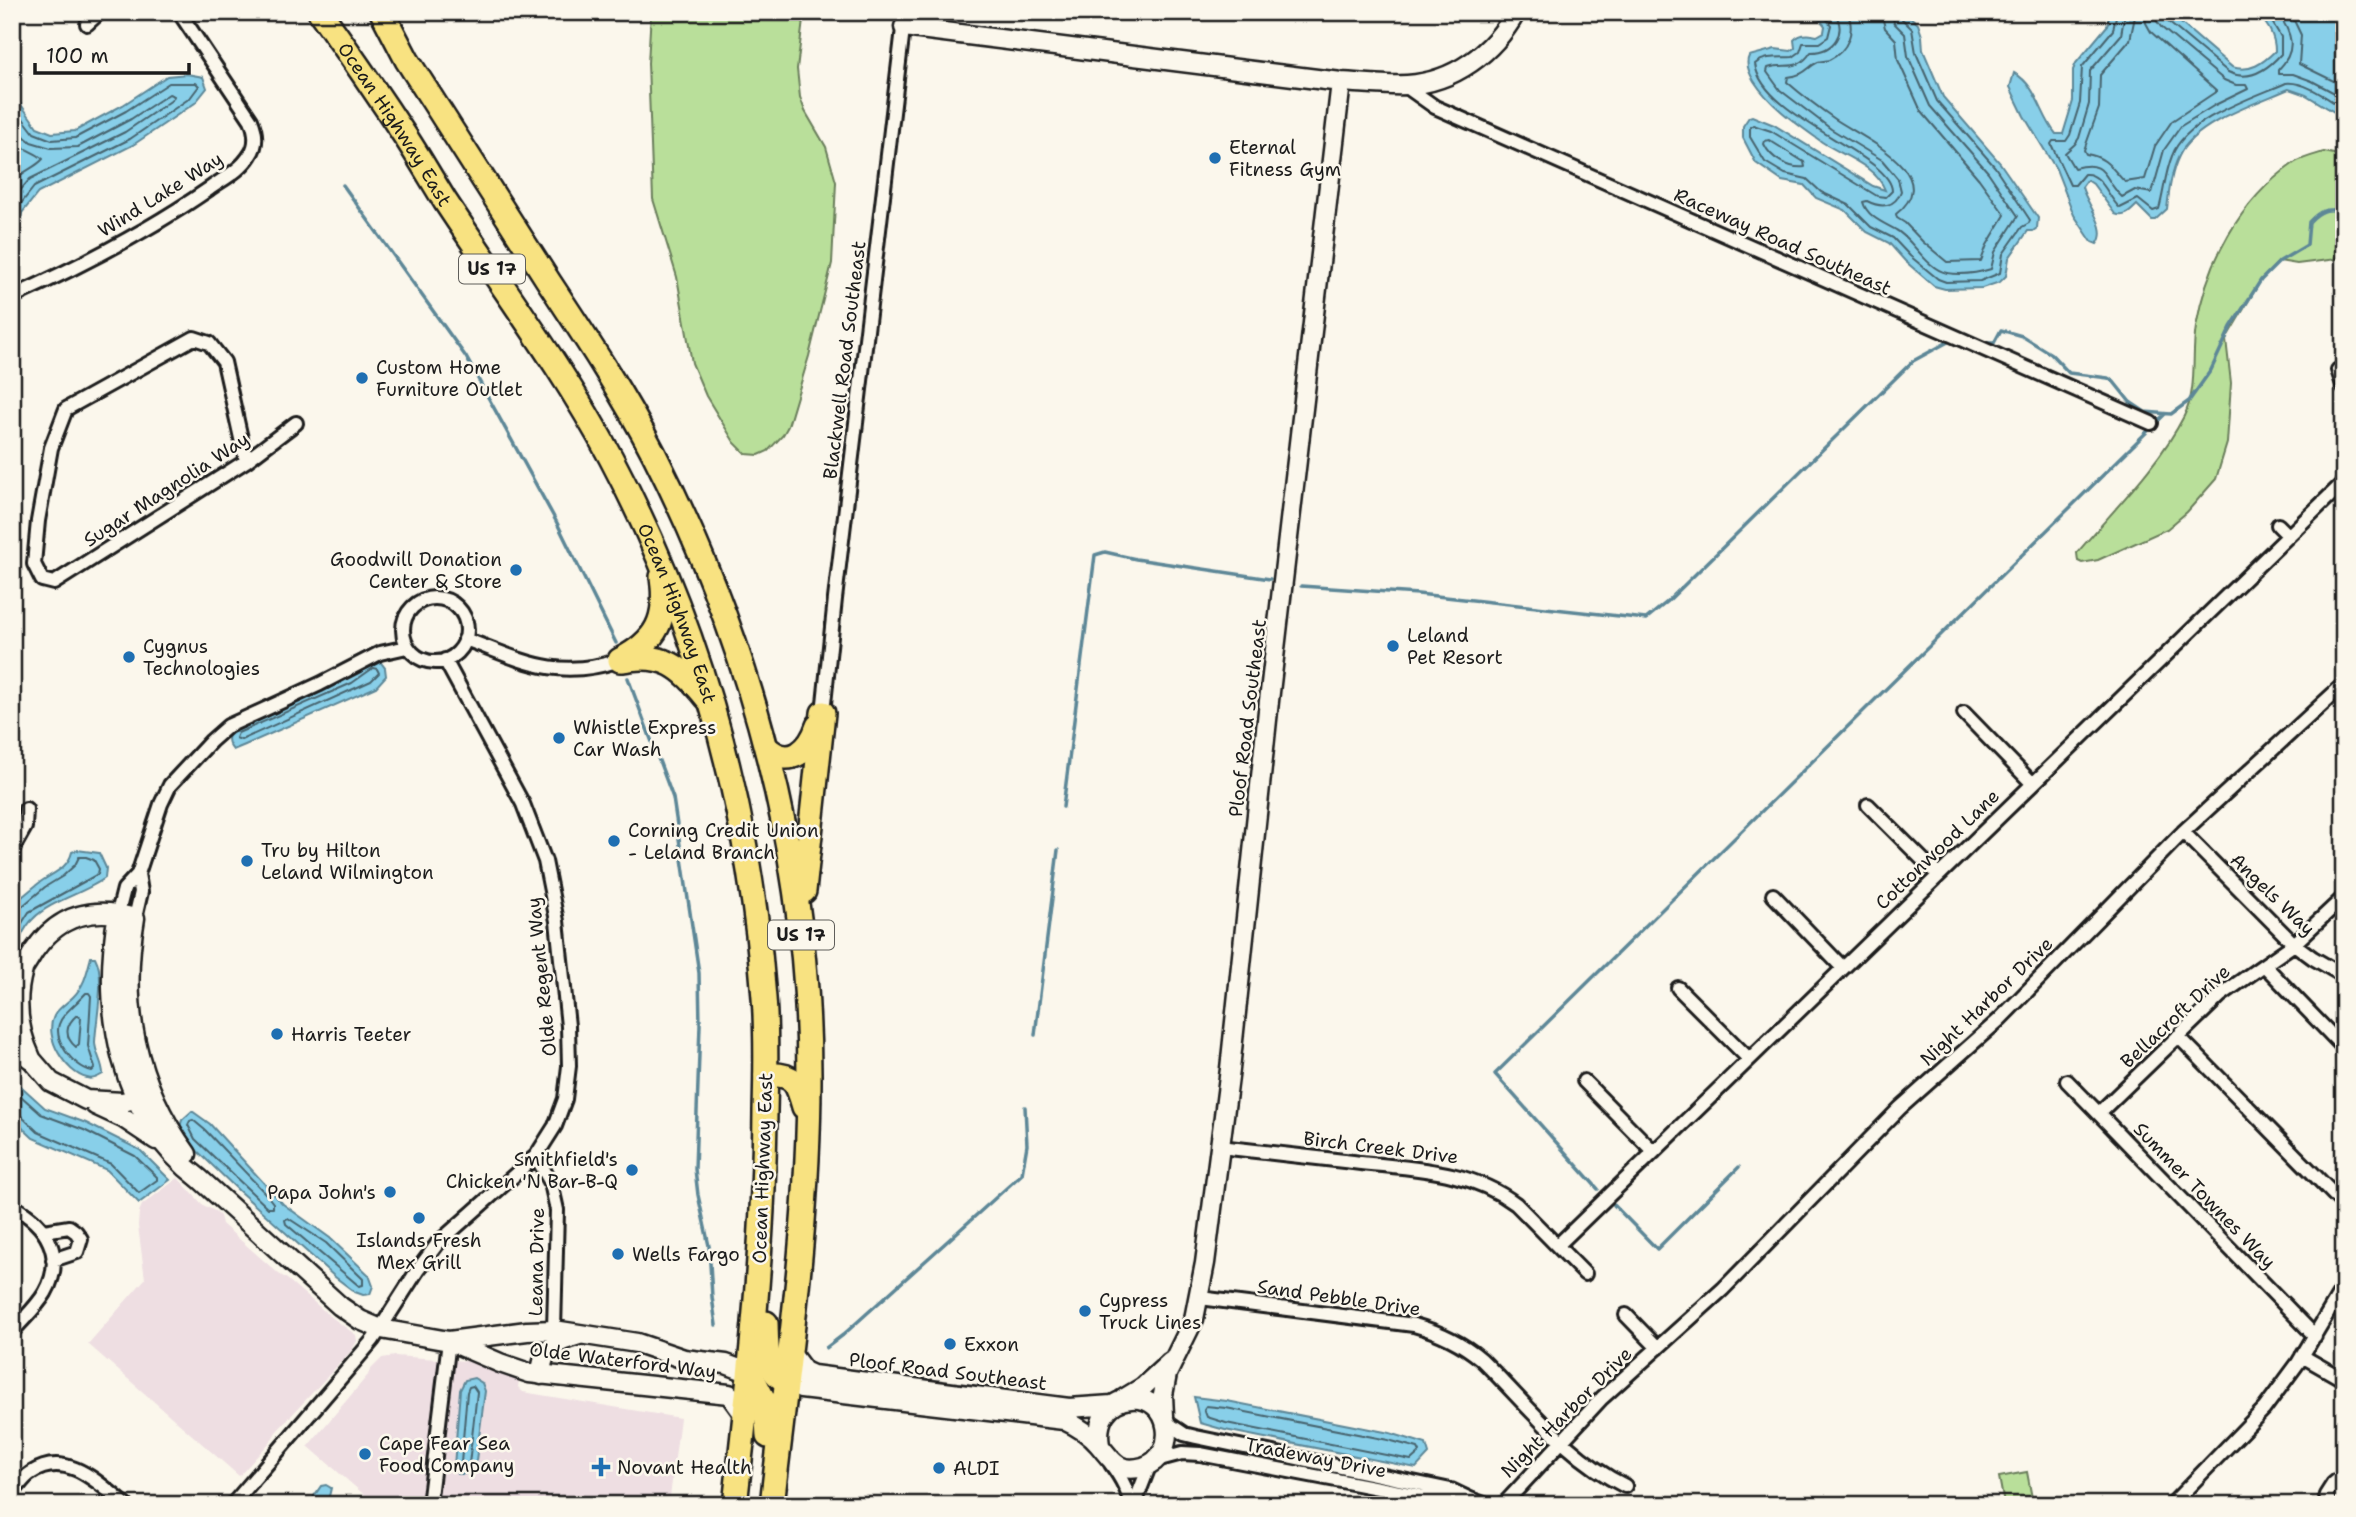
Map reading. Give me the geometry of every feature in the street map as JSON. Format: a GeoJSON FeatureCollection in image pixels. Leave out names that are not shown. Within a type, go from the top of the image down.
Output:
{"type":"FeatureCollection","features":[{"type":"Feature","properties":{"kind":"highway","name":"US 17"},"geometry":{"type":"LineString","coordinates":[[369,12],[407,60]]}},
{"type":"Feature","properties":{"kind":"highway"},"geometry":{"type":"LineString","coordinates":[[382,12],[407,60]]}},
{"type":"Feature","properties":{"kind":"highway","name":"Ocean Highway East"},"geometry":{"type":"LineString","coordinates":[[322,14],[550,356],[611,458],[680,606],[714,706],[733,785],[755,905],[764,1003],[766,1074],[764,1212],[735,1505]]}},
{"type":"Feature","properties":{"kind":"highway","name":"Ocean Highway East"},"geometry":{"type":"LineString","coordinates":[[407,60],[611,378],[653,452],[712,582],[744,671],[767,748],[789,855],[800,931],[809,1044],[808,1124],[801,1233],[770,1505]]}},
{"type":"Feature","properties":{"kind":"highway"},"geometry":{"type":"LineString","coordinates":[[620,660],[646,645],[662,617],[663,583],[657,553]]}},
{"type":"Feature","properties":{"kind":"highway"},"geometry":{"type":"LineString","coordinates":[[620,660],[637,657],[669,662],[686,674],[714,706]]}},
{"type":"Feature","properties":{"kind":"highway"},"geometry":{"type":"LineString","coordinates":[[767,748],[782,758],[794,756],[811,741],[823,713]]}},
{"type":"Feature","properties":{"kind":"highway"},"geometry":{"type":"LineString","coordinates":[[800,931],[823,713]]}},
{"type":"Feature","properties":{"kind":"highway"},"geometry":{"type":"LineString","coordinates":[[766,1074],[786,1076],[796,1083],[808,1124]]}},
{"type":"Feature","properties":{"kind":"highway"},"geometry":{"type":"LineString","coordinates":[[764,1212],[768,1357],[777,1377],[786,1381]]}},
{"type":"Feature","properties":{"kind":"highway"},"geometry":{"type":"LineString","coordinates":[[750,1373],[761,1390],[768,1413],[770,1505]]}},
{"type":"Feature","properties":{"kind":"street"},"geometry":{"type":"LineString","coordinates":[[88,24],[100,12]]}},
{"type":"Feature","properties":{"kind":"street","name":"Wind Lake Way"},"geometry":{"type":"LineString","coordinates":[[12,297],[70,271],[163,219],[235,171],[252,152],[256,137],[251,120],[178,12]]}},
{"type":"Feature","properties":{"kind":"street"},"geometry":{"type":"LineString","coordinates":[[905,19],[1341,82],[1404,85],[1423,83],[1468,65],[1498,40],[1516,12]]}},
{"type":"Feature","properties":{"kind":"street","name":"Blackwell Road Southeast"},"geometry":{"type":"LineString","coordinates":[[823,713],[905,19]]}},
{"type":"Feature","properties":{"kind":"street","name":"Ploof Road Southeast"},"geometry":{"type":"LineString","coordinates":[[1165,1419],[1163,1395],[1167,1374],[1191,1326],[1200,1298],[1220,1147],[1267,713],[1341,82]]}},
{"type":"Feature","properties":{"kind":"street","name":"Raceway Road Southeast"},"geometry":{"type":"LineString","coordinates":[[1404,85],[1435,107],[2151,423]]}},
{"type":"Feature","properties":{"kind":"street","name":"Sugar Magnolia Way"},"geometry":{"type":"LineString","coordinates":[[246,461],[224,362],[209,343],[194,338],[66,409],[51,448],[37,521],[34,565],[42,580],[54,583],[246,461],[296,424]]}},
{"type":"Feature","properties":{"kind":"street"},"geometry":{"type":"LineString","coordinates":[[2338,370],[2344,388]]}},
{"type":"Feature","properties":{"kind":"street","name":"Cottonwood Lane"},"geometry":{"type":"LineString","coordinates":[[1558,1245],[2344,482]]}},
{"type":"Feature","properties":{"kind":"street"},"geometry":{"type":"LineString","coordinates":[[2278,525],[2288,535]]}},
{"type":"Feature","properties":{"kind":"street"},"geometry":{"type":"LineString","coordinates":[[442,598],[458,608],[464,617],[467,628],[465,639],[454,655],[445,660],[425,660],[407,647],[403,633],[404,622],[410,609],[419,602],[442,598]]}},
{"type":"Feature","properties":{"kind":"street"},"geometry":{"type":"LineString","coordinates":[[465,639],[528,662],[559,669],[589,669],[620,660]]}},
{"type":"Feature","properties":{"kind":"street","name":"Olde Waterford Way"},"geometry":{"type":"LineString","coordinates":[[407,647],[380,653],[228,726],[170,785],[138,873],[141,892],[127,915],[130,1010],[141,1065],[143,1096],[151,1126],[185,1168],[359,1320],[381,1329],[449,1341],[500,1363],[541,1375],[729,1394],[745,1416]]}},
{"type":"Feature","properties":{"kind":"street","name":"Olde Regent Way"},"geometry":{"type":"LineString","coordinates":[[232,1505],[381,1329],[438,1243],[536,1156],[560,1114],[565,1099],[569,1066],[563,978],[552,888],[539,841],[523,804],[445,660]]}},
{"type":"Feature","properties":{"kind":"street","name":"Night Harbor Drive"},"geometry":{"type":"LineString","coordinates":[[1503,1505],[1602,1398],[1756,1257],[1900,1108],[2000,1020],[2183,832],[2344,684]]}},
{"type":"Feature","properties":{"kind":"street"},"geometry":{"type":"LineString","coordinates":[[1964,713],[2032,783]]}},
{"type":"Feature","properties":{"kind":"street"},"geometry":{"type":"LineString","coordinates":[[1868,805],[1938,875]]}},
{"type":"Feature","properties":{"kind":"street"},"geometry":{"type":"LineString","coordinates":[[12,850],[25,827],[26,809]]}},
{"type":"Feature","properties":{"kind":"street","name":"Angels Way"},"geometry":{"type":"LineString","coordinates":[[2183,832],[2294,944],[2312,958],[2344,975]]}},
{"type":"Feature","properties":{"kind":"street"},"geometry":{"type":"LineString","coordinates":[[1773,895],[1842,967]]}},
{"type":"Feature","properties":{"kind":"street","name":"Bellacroft Drive"},"geometry":{"type":"LineString","coordinates":[[2099,1113],[2221,995],[2294,944],[2344,897]]}},
{"type":"Feature","properties":{"kind":"street"},"geometry":{"type":"LineString","coordinates":[[32,1060],[23,1040],[18,1013],[18,976],[40,943],[62,924],[90,912],[127,915]]}},
{"type":"Feature","properties":{"kind":"street"},"geometry":{"type":"LineString","coordinates":[[2264,965],[2344,1048]]}},
{"type":"Feature","properties":{"kind":"street"},"geometry":{"type":"LineString","coordinates":[[1678,988],[1749,1059]]}},
{"type":"Feature","properties":{"kind":"street"},"geometry":{"type":"LineString","coordinates":[[2178,1036],[2344,1205]]}},
{"type":"Feature","properties":{"kind":"street"},"geometry":{"type":"LineString","coordinates":[[12,1045],[32,1060],[51,1082],[123,1118],[172,1153]]}},
{"type":"Feature","properties":{"kind":"street"},"geometry":{"type":"LineString","coordinates":[[1584,1081],[1654,1152]]}},
{"type":"Feature","properties":{"kind":"street","name":"Summer Townes Way"},"geometry":{"type":"LineString","coordinates":[[2067,1081],[2315,1336]]}},
{"type":"Feature","properties":{"kind":"street"},"geometry":{"type":"LineString","coordinates":[[86,1100],[116,1102],[143,1096]]}},
{"type":"Feature","properties":{"kind":"street","name":"Olde Waterford Way"},"geometry":{"type":"LineString","coordinates":[[143,1096],[174,1135],[193,1163],[200,1179]]}},
{"type":"Feature","properties":{"kind":"street","name":"Birch Creek Drive"},"geometry":{"type":"LineString","coordinates":[[1220,1147],[1427,1171],[1471,1179],[1517,1204],[1585,1274]]}},
{"type":"Feature","properties":{"kind":"street","name":"Leana Drive"},"geometry":{"type":"LineString","coordinates":[[536,1156],[551,1183],[557,1210],[554,1330]]}},
{"type":"Feature","properties":{"kind":"street"},"geometry":{"type":"LineString","coordinates":[[12,1206],[34,1219],[44,1231],[52,1248],[53,1260],[50,1282],[45,1292],[12,1332]]}},
{"type":"Feature","properties":{"kind":"street"},"geometry":{"type":"LineString","coordinates":[[44,1231],[69,1227],[76,1231],[81,1239],[77,1252],[53,1260]]}},
{"type":"Feature","properties":{"kind":"street"},"geometry":{"type":"LineString","coordinates":[[2171,1505],[2264,1409],[2302,1356],[2344,1286]]}},
{"type":"Feature","properties":{"kind":"street","name":"Sand Pebble Drive"},"geometry":{"type":"LineString","coordinates":[[1200,1298],[1414,1325],[1437,1332],[1471,1350],[1560,1441],[1587,1464],[1625,1486]]}},
{"type":"Feature","properties":{"kind":"street","name":"Night Harbor Drive"},"geometry":{"type":"LineString","coordinates":[[1626,1314],[1658,1348]]}},
{"type":"Feature","properties":{"kind":"street","name":"Olde Waterford Way"},"geometry":{"type":"LineString","coordinates":[[449,1341],[554,1330],[637,1343],[684,1359],[726,1364],[750,1373]]}},
{"type":"Feature","properties":{"kind":"street"},"geometry":{"type":"LineString","coordinates":[[541,1375],[541,1363],[547,1351],[565,1339],[579,1335]]}},
{"type":"Feature","properties":{"kind":"street"},"geometry":{"type":"LineString","coordinates":[[429,1505],[449,1341]]}},
{"type":"Feature","properties":{"kind":"street","name":"Ploof Road Southeast"},"geometry":{"type":"LineString","coordinates":[[789,1351],[804,1371],[813,1376],[1069,1408],[1117,1403],[1143,1387],[1162,1371],[1176,1354]]}},
{"type":"Feature","properties":{"kind":"street"},"geometry":{"type":"LineString","coordinates":[[2302,1356],[2344,1380]]}},
{"type":"Feature","properties":{"kind":"street","name":"Ploof Road Southeast"},"geometry":{"type":"LineString","coordinates":[[786,1381],[801,1388],[1064,1420],[1078,1427],[1102,1450]]}},
{"type":"Feature","properties":{"kind":"street"},"geometry":{"type":"LineString","coordinates":[[1134,1398],[1156,1407],[1165,1419],[1168,1432],[1167,1443],[1153,1462],[1132,1505],[1121,1477],[1102,1450],[1098,1434],[1104,1413],[1117,1403],[1134,1398]]}},
{"type":"Feature","properties":{"kind":"street","name":"Tradeway Drive"},"geometry":{"type":"LineString","coordinates":[[1165,1419],[1184,1434],[1451,1490],[1487,1505]]}},
{"type":"Feature","properties":{"kind":"street"},"geometry":{"type":"LineString","coordinates":[[1102,1450],[1121,1466],[1140,1468],[1153,1462]]}},
{"type":"Feature","properties":{"kind":"street","name":"Tradeway Drive"},"geometry":{"type":"LineString","coordinates":[[1153,1462],[1182,1453],[1200,1454],[1430,1497],[1470,1499]]}},
{"type":"Feature","properties":{"kind":"street"},"geometry":{"type":"LineString","coordinates":[[12,1493],[30,1473],[50,1465],[70,1465],[127,1505]]}},
{"type":"Feature","properties":{"kind":"street"},"geometry":{"type":"LineString","coordinates":[[2331,1505],[2326,1495],[2333,1484],[2344,1475]]}},
{"type":"Feature","properties":{"kind":"shaded area"},"geometry":{"type":"Polygon","coordinates":[[[178,1178],[203,1205],[220,1216],[222,1224],[279,1274],[356,1335],[357,1341],[351,1351],[239,1476],[88,1344],[145,1279],[138,1226],[139,1212],[142,1205],[178,1178]]]}},
{"type":"Feature","properties":{"kind":"shaded area"},"geometry":{"type":"Polygon","coordinates":[[[395,1356],[466,1361],[512,1375],[519,1380],[518,1387],[523,1392],[680,1418],[669,1505],[376,1505],[308,1446],[370,1370],[382,1358],[395,1356]]]}},
{"type":"Feature","properties":{"kind":"green space"},"geometry":{"type":"Polygon","coordinates":[[[651,12],[804,12],[797,69],[800,97],[826,147],[836,182],[832,263],[788,426],[768,451],[759,455],[746,454],[734,442],[706,396],[692,363],[677,277],[653,199],[648,63],[651,12]]]}},
{"type":"Feature","properties":{"kind":"green space"},"geometry":{"type":"Polygon","coordinates":[[[2324,152],[2344,156],[2344,258],[2297,264],[2279,261],[2261,280],[2226,339],[2231,383],[2227,443],[2216,479],[2187,512],[2167,529],[2098,560],[2082,563],[2078,561],[2077,553],[2134,488],[2161,453],[2184,416],[2191,395],[2196,327],[2201,303],[2208,279],[2228,235],[2242,214],[2274,178],[2297,161],[2324,152]]]}},
{"type":"Feature","properties":{"kind":"green space"},"geometry":{"type":"Polygon","coordinates":[[[2027,1472],[2032,1498],[2004,1504],[1999,1477],[2027,1472]]]}},
{"type":"Feature","properties":{"kind":"water"},"geometry":{"type":"Polygon","coordinates":[[[1808,12],[1905,12],[1918,24],[1923,50],[1943,97],[2000,163],[2038,218],[2037,228],[2028,231],[2009,258],[2006,276],[2000,282],[1982,288],[1945,289],[1934,286],[1889,243],[1867,232],[1845,210],[1816,198],[1804,185],[1782,181],[1756,163],[1743,138],[1743,126],[1752,116],[1774,125],[1873,186],[1885,190],[1874,174],[1822,142],[1785,114],[1760,90],[1749,72],[1749,56],[1775,49],[1791,51],[1795,48],[1794,40],[1799,36],[1817,36],[1824,32],[1825,26],[1821,21],[1808,12]]]}},
{"type":"Feature","properties":{"kind":"water"},"geometry":{"type":"Polygon","coordinates":[[[2110,12],[2168,12],[2232,67],[2245,69],[2261,63],[2275,51],[2272,35],[2257,12],[2344,12],[2344,118],[2306,95],[2289,89],[2228,115],[2187,144],[2174,169],[2167,209],[2155,220],[2137,205],[2125,215],[2115,214],[2087,180],[2082,187],[2101,231],[2097,244],[2092,242],[2074,215],[2056,169],[2010,87],[2014,73],[2022,78],[2056,134],[2063,134],[2073,101],[2073,70],[2107,26],[2110,12]]]}},
{"type":"Feature","properties":{"kind":"water"},"geometry":{"type":"Polygon","coordinates":[[[187,74],[203,77],[207,88],[195,103],[133,145],[38,193],[22,213],[17,248],[20,259],[17,270],[12,272],[12,92],[37,127],[52,133],[75,131],[123,105],[167,76],[187,74]]]}},
{"type":"Feature","properties":{"kind":"water"},"geometry":{"type":"Polygon","coordinates":[[[379,660],[385,668],[386,676],[376,687],[233,750],[229,744],[229,733],[233,727],[379,660]]]}},
{"type":"Feature","properties":{"kind":"water"},"geometry":{"type":"Polygon","coordinates":[[[77,850],[99,853],[106,868],[105,878],[40,913],[27,927],[12,952],[12,905],[63,867],[72,852],[77,850]]]}},
{"type":"Feature","properties":{"kind":"water"},"geometry":{"type":"Polygon","coordinates":[[[91,957],[95,957],[100,975],[95,1042],[103,1074],[91,1079],[79,1075],[64,1062],[54,1044],[51,1024],[60,1008],[80,988],[91,957]]]}},
{"type":"Feature","properties":{"kind":"water"},"geometry":{"type":"Polygon","coordinates":[[[12,1078],[45,1108],[86,1123],[140,1150],[170,1180],[139,1203],[107,1170],[33,1138],[12,1118],[12,1078]]]}},
{"type":"Feature","properties":{"kind":"water"},"geometry":{"type":"Polygon","coordinates":[[[192,1111],[210,1124],[283,1204],[330,1238],[369,1275],[373,1286],[370,1294],[355,1292],[335,1277],[189,1143],[180,1127],[182,1120],[192,1111]]]}},
{"type":"Feature","properties":{"kind":"water"},"geometry":{"type":"Polygon","coordinates":[[[474,1378],[482,1383],[485,1391],[475,1468],[469,1474],[458,1474],[454,1466],[460,1390],[465,1380],[474,1378]]]}},
{"type":"Feature","properties":{"kind":"water"},"geometry":{"type":"Polygon","coordinates":[[[1194,1397],[1390,1433],[1426,1444],[1429,1454],[1416,1468],[1225,1430],[1200,1423],[1194,1397]]]}},
{"type":"Feature","properties":{"kind":"water"},"geometry":{"type":"Polygon","coordinates":[[[321,1486],[331,1488],[327,1505],[308,1505],[321,1486]]]}},
{"type":"Feature","properties":{"kind":"waterway"},"geometry":{"type":"LineString","coordinates":[[343,185],[466,357],[556,521],[616,643]]}},
{"type":"Feature","properties":{"kind":"waterway"},"geometry":{"type":"LineString","coordinates":[[1982,343],[1994,343],[2001,330],[2022,336],[2051,354],[2069,373],[2108,378],[2130,402],[2145,412],[2171,414],[2189,401],[2211,370],[2231,327],[2261,280],[2280,261],[2307,245],[2309,222],[2325,211],[2344,210]]}},
{"type":"Feature","properties":{"kind":"waterway"},"geometry":{"type":"LineString","coordinates":[[1301,586],[1418,594],[1646,619],[1667,602],[1913,361],[1948,342]]}},
{"type":"Feature","properties":{"kind":"waterway"},"geometry":{"type":"LineString","coordinates":[[1598,1189],[1495,1074],[2165,414]]}},
{"type":"Feature","properties":{"kind":"waterway"},"geometry":{"type":"LineString","coordinates":[[1063,807],[1095,555],[1105,552],[1270,579]]}},
{"type":"Feature","properties":{"kind":"waterway"},"geometry":{"type":"LineString","coordinates":[[628,678],[673,798],[699,973],[695,1169],[709,1246],[716,1325]]}},
{"type":"Feature","properties":{"kind":"waterway"},"geometry":{"type":"LineString","coordinates":[[1035,1035],[1058,850]]}},
{"type":"Feature","properties":{"kind":"waterway"},"geometry":{"type":"LineString","coordinates":[[826,1348],[1022,1174],[1027,1145],[1025,1107]]}},
{"type":"Feature","properties":{"kind":"waterway"},"geometry":{"type":"LineString","coordinates":[[1614,1205],[1657,1249],[1739,1167]]}},
{"type":"Feature","properties":{"kind":"place","name":"Eternal Fitness Gym"},"geometry":{"type":"Point","coordinates":[1215,158]}},
{"type":"Feature","properties":{"kind":"place","name":"Custom Home Furniture Outlet"},"geometry":{"type":"Point","coordinates":[362,378]}},
{"type":"Feature","properties":{"kind":"place","name":"Goodwill Donation Center & Store"},"geometry":{"type":"Point","coordinates":[516,570]}},
{"type":"Feature","properties":{"kind":"place","name":"Leland Pet Resort"},"geometry":{"type":"Point","coordinates":[1393,646]}},
{"type":"Feature","properties":{"kind":"place","name":"Cygnus Technologies"},"geometry":{"type":"Point","coordinates":[129,657]}},
{"type":"Feature","properties":{"kind":"place","name":"Whistle Express Car Wash"},"geometry":{"type":"Point","coordinates":[559,738]}},
{"type":"Feature","properties":{"kind":"place","name":"Corning Credit Union - Leland Branch"},"geometry":{"type":"Point","coordinates":[614,841]}},
{"type":"Feature","properties":{"kind":"place","name":"Tru by Hilton Leland Wilmington"},"geometry":{"type":"Point","coordinates":[247,861]}},
{"type":"Feature","properties":{"kind":"place","name":"Harris Teeter"},"geometry":{"type":"Point","coordinates":[277,1034]}},
{"type":"Feature","properties":{"kind":"place","name":"Smithfield's Chicken 'N Bar-B-Q"},"geometry":{"type":"Point","coordinates":[632,1170]}},
{"type":"Feature","properties":{"kind":"place","name":"Papa John's"},"geometry":{"type":"Point","coordinates":[390,1192]}},
{"type":"Feature","properties":{"kind":"place","name":"Islands Fresh Mex Grill"},"geometry":{"type":"Point","coordinates":[419,1218]}},
{"type":"Feature","properties":{"kind":"place","name":"Wells Fargo"},"geometry":{"type":"Point","coordinates":[618,1254]}},
{"type":"Feature","properties":{"kind":"place","name":"Cypress Truck Lines"},"geometry":{"type":"Point","coordinates":[1085,1311]}},
{"type":"Feature","properties":{"kind":"place","name":"Exxon"},"geometry":{"type":"Point","coordinates":[950,1344]}},
{"type":"Feature","properties":{"kind":"place","name":"Cape Fear Sea Food Company"},"geometry":{"type":"Point","coordinates":[365,1454]}},
{"type":"Feature","properties":{"kind":"place","name":"Novant Health"},"geometry":{"type":"Point","coordinates":[601,1467]}},
{"type":"Feature","properties":{"kind":"place","name":"ALDI"},"geometry":{"type":"Point","coordinates":[939,1468]}}]}
